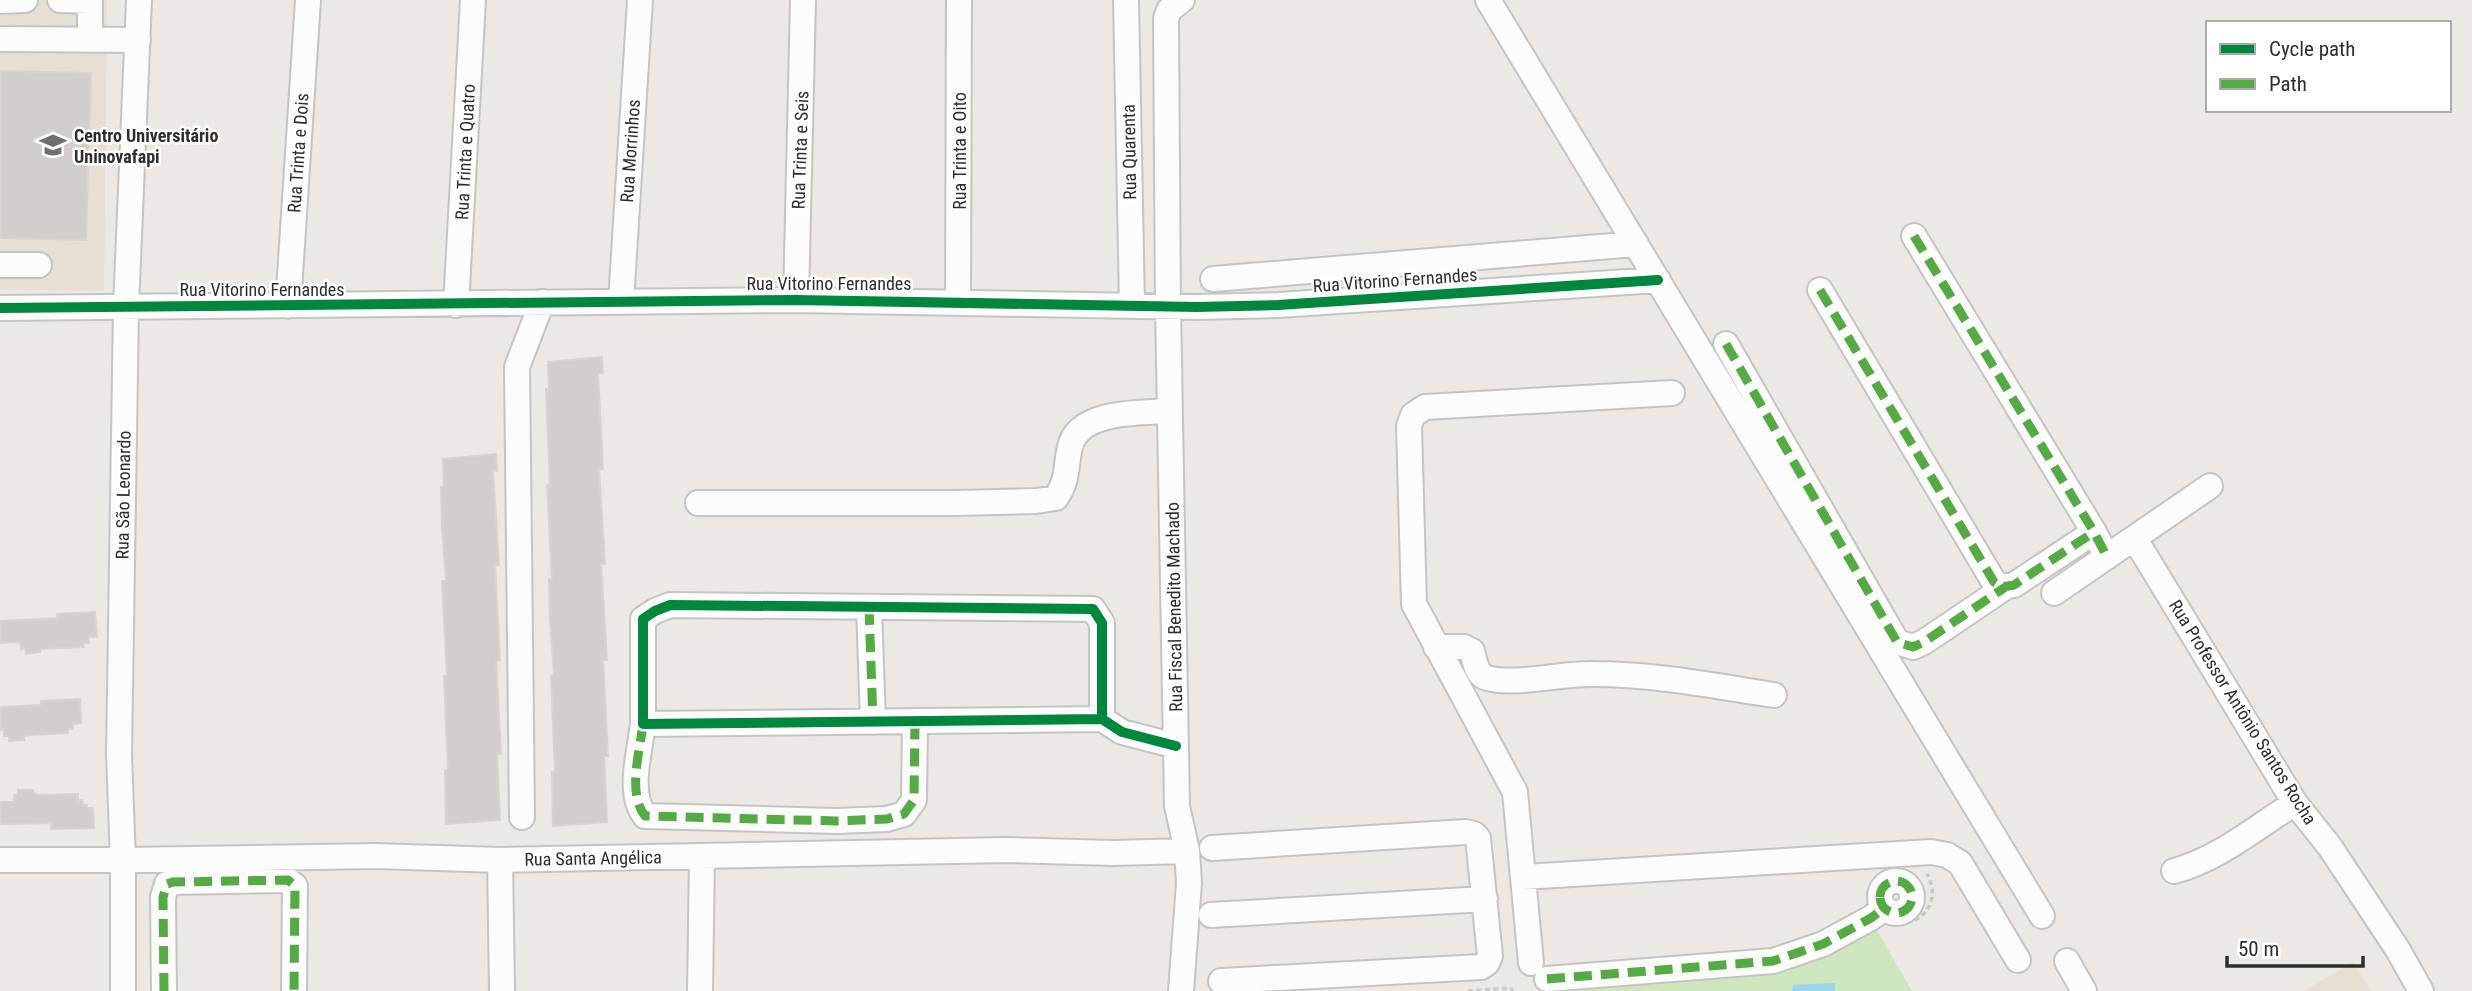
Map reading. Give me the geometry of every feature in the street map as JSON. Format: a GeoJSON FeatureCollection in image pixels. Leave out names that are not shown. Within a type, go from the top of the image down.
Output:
{"type":"FeatureCollection","features":[{"type":"Feature","properties":{"kind":"street"},"geometry":{"type":"LineString","coordinates":[[60,0],[101,0]]}},
{"type":"Feature","properties":{"kind":"street","name":"Rua São Leonardo"},"geometry":{"type":"LineString","coordinates":[[123,991],[123,860],[119,755],[126,307],[139,0]]}},
{"type":"Feature","properties":{"kind":"street","name":"Rua Trinta e Dois"},"geometry":{"type":"LineString","coordinates":[[288,306],[308,0]]}},
{"type":"Feature","properties":{"kind":"street","name":"Rua Trinta e Quatro"},"geometry":{"type":"LineString","coordinates":[[456,305],[473,0]]}},
{"type":"Feature","properties":{"kind":"street","name":"Rua Morrinhos"},"geometry":{"type":"LineString","coordinates":[[621,302],[640,0]]}},
{"type":"Feature","properties":{"kind":"street","name":"Rua Trinta e Seis"},"geometry":{"type":"LineString","coordinates":[[796,300],[803,0]]}},
{"type":"Feature","properties":{"kind":"street","name":"Rua Trinta e Oito"},"geometry":{"type":"LineString","coordinates":[[958,301],[959,0]]}},
{"type":"Feature","properties":{"kind":"street","name":"Rua Quarenta"},"geometry":{"type":"LineString","coordinates":[[1126,0],[1132,305]]}},
{"type":"Feature","properties":{"kind":"street","name":"Rua Fiscal Benedito Machado"},"geometry":{"type":"LineString","coordinates":[[1181,991],[1189,883],[1187,851],[1177,806],[1166,19],[1169,10],[1182,0]]}},
{"type":"Feature","properties":{"kind":"street"},"geometry":{"type":"LineString","coordinates":[[1488,0],[2042,916]]}},
{"type":"Feature","properties":{"kind":"street"},"geometry":{"type":"LineString","coordinates":[[90,1],[90,40]]}},
{"type":"Feature","properties":{"kind":"street"},"geometry":{"type":"LineString","coordinates":[[0,39],[138,40]]}},
{"type":"Feature","properties":{"kind":"street"},"geometry":{"type":"LineString","coordinates":[[1914,236],[2094,531],[2107,557]]}},
{"type":"Feature","properties":{"kind":"street"},"geometry":{"type":"LineString","coordinates":[[1213,279],[1636,244]]}},
{"type":"Feature","properties":{"kind":"street"},"geometry":{"type":"LineString","coordinates":[[0,265],[39,265]]}},
{"type":"Feature","properties":{"kind":"street","name":"Rua Vitorino Fernandes"},"geometry":{"type":"LineString","coordinates":[[0,308],[796,300],[1168,306],[1278,304],[1658,280]]}},
{"type":"Feature","properties":{"kind":"street"},"geometry":{"type":"LineString","coordinates":[[1819,290],[1994,582],[2002,587],[2014,585],[2094,531]]}},
{"type":"Feature","properties":{"kind":"street"},"geometry":{"type":"LineString","coordinates":[[522,817],[517,367],[542,302]]}},
{"type":"Feature","properties":{"kind":"street"},"geometry":{"type":"LineString","coordinates":[[1726,344],[1897,642],[1913,646],[1924,642],[2007,586]]}},
{"type":"Feature","properties":{"kind":"street"},"geometry":{"type":"LineString","coordinates":[[1672,393],[1425,407],[1418,411],[1409,426],[1414,604],[1515,792],[1527,923],[1539,971],[1773,961],[1823,944],[1884,908]]}},
{"type":"Feature","properties":{"kind":"street"},"geometry":{"type":"LineString","coordinates":[[698,503],[955,503],[1056,498],[1065,484],[1070,443],[1082,426],[1109,416],[1170,411]]}},
{"type":"Feature","properties":{"kind":"street"},"geometry":{"type":"LineString","coordinates":[[2054,593],[2210,486]]}},
{"type":"Feature","properties":{"kind":"street","name":"Rua Professor Antônio Santos Rocha"},"geometry":{"type":"LineString","coordinates":[[2135,539],[2295,803],[2330,847],[2398,950],[2421,991]]}},
{"type":"Feature","properties":{"kind":"street"},"geometry":{"type":"LineString","coordinates":[[915,721],[915,800],[904,814],[887,820],[645,816],[638,808],[636,789],[643,724],[643,619],[670,605],[1093,609],[1102,623],[1102,719]]}},
{"type":"Feature","properties":{"kind":"street"},"geometry":{"type":"LineString","coordinates":[[869,607],[873,722]]}},
{"type":"Feature","properties":{"kind":"street"},"geometry":{"type":"LineString","coordinates":[[1436,647],[1464,647],[1472,651],[1478,673],[1483,677],[1501,680],[1592,674],[1668,680],[1774,695]]}},
{"type":"Feature","properties":{"kind":"street"},"geometry":{"type":"LineString","coordinates":[[643,724],[1102,719],[1122,733],[1176,746]]}},
{"type":"Feature","properties":{"kind":"street"},"geometry":{"type":"LineString","coordinates":[[2174,872],[2194,866],[2225,850],[2295,803]]}},
{"type":"Feature","properties":{"kind":"street"},"geometry":{"type":"LineString","coordinates":[[1212,848],[1466,832],[1475,834],[1478,838],[1490,956],[1487,963],[1480,967],[1220,981]]}},
{"type":"Feature","properties":{"kind":"street","name":"Rua Santa Angélica"},"geometry":{"type":"LineString","coordinates":[[0,860],[375,856],[500,860],[1006,850],[1113,853],[1187,851]]}},
{"type":"Feature","properties":{"kind":"street"},"geometry":{"type":"LineString","coordinates":[[1523,877],[1931,852],[1947,855],[1960,863],[2018,960]]}},
{"type":"Feature","properties":{"kind":"street"},"geometry":{"type":"LineString","coordinates":[[700,991],[702,856]]}},
{"type":"Feature","properties":{"kind":"street"},"geometry":{"type":"LineString","coordinates":[[500,860],[502,991]]}},
{"type":"Feature","properties":{"kind":"street"},"geometry":{"type":"LineString","coordinates":[[164,991],[163,897],[167,884],[288,880],[295,886],[295,991]]}},
{"type":"Feature","properties":{"kind":"street"},"geometry":{"type":"LineString","coordinates":[[1211,915],[1485,899]]}},
{"type":"Feature","properties":{"kind":"street"},"geometry":{"type":"LineString","coordinates":[[1487,926],[1527,923]]}},
{"type":"Feature","properties":{"kind":"street"},"geometry":{"type":"LineString","coordinates":[[2067,961],[2084,991]]}},
{"type":"Feature","properties":{"kind":"path"},"geometry":{"type":"LineString","coordinates":[[1468,991],[1510,988],[1513,991]]}},
{"type":"Feature","properties":{"kind":"shaded area","name":"Centro Universitário Uninovafapi"},"geometry":{"type":"Polygon","coordinates":[[[0,0],[107,0],[104,291],[0,290],[0,0]]]}},
{"type":"Feature","properties":{"kind":"shaded area"},"geometry":{"type":"Polygon","coordinates":[[[2353,962],[2371,991],[2304,991],[2353,962]]]}},
{"type":"Feature","properties":{"kind":"green space"},"geometry":{"type":"Polygon","coordinates":[[[1876,929],[1912,991],[1567,991],[1572,986],[1716,977],[1876,929]]]}},
{"type":"Feature","properties":{"kind":"water"},"geometry":{"type":"Polygon","coordinates":[[[1835,983],[1835,991],[1792,991],[1793,985],[1835,983]]]}},
{"type":"Feature","properties":{"kind":"building"},"geometry":{"type":"Polygon","coordinates":[[[0,71],[91,73],[86,240],[0,238],[0,71]]]}},
{"type":"Feature","properties":{"kind":"building"},"geometry":{"type":"Polygon","coordinates":[[[602,357],[603,373],[598,373],[603,469],[599,469],[605,564],[601,564],[607,660],[603,660],[608,756],[604,756],[607,822],[553,826],[552,772],[555,772],[551,676],[554,675],[547,485],[550,485],[546,389],[549,389],[548,362],[602,357]]]}},
{"type":"Feature","properties":{"kind":"building"},"geometry":{"type":"Polygon","coordinates":[[[496,454],[497,471],[493,471],[499,565],[495,565],[500,660],[496,661],[501,754],[497,754],[500,820],[446,824],[445,770],[448,770],[442,581],[446,581],[441,487],[444,486],[443,459],[496,454]]]}},
{"type":"Feature","properties":{"kind":"building"},"geometry":{"type":"Polygon","coordinates":[[[95,612],[97,637],[88,637],[89,643],[83,643],[84,647],[40,649],[40,652],[26,654],[25,648],[21,649],[20,642],[0,643],[0,621],[57,618],[57,614],[95,612]]]}},
{"type":"Feature","properties":{"kind":"building"},"geometry":{"type":"Polygon","coordinates":[[[80,699],[81,723],[73,724],[73,729],[68,729],[68,733],[29,735],[24,736],[24,740],[9,741],[9,736],[4,736],[4,729],[0,730],[0,707],[80,699]]]}},
{"type":"Feature","properties":{"kind":"building"},"geometry":{"type":"Polygon","coordinates":[[[18,790],[33,790],[33,793],[38,795],[78,794],[78,801],[82,800],[87,808],[93,808],[94,828],[51,829],[51,823],[0,824],[0,802],[14,802],[14,795],[18,795],[18,790]]]}},
{"type":"Feature","properties":{"kind":"marked path"},"geometry":{"type":"LineString","coordinates":[[1914,236],[2107,557]]}},
{"type":"Feature","properties":{"kind":"marked path"},"geometry":{"type":"LineString","coordinates":[[1820,290],[1994,582],[2002,587],[2014,585],[2094,532]]}},
{"type":"Feature","properties":{"kind":"marked path"},"geometry":{"type":"LineString","coordinates":[[1726,344],[1897,642],[1913,647],[1924,642],[2007,586]]}},
{"type":"Feature","properties":{"kind":"marked path"},"geometry":{"type":"LineString","coordinates":[[869,607],[873,722]]}},
{"type":"Feature","properties":{"kind":"marked path"},"geometry":{"type":"LineString","coordinates":[[643,724],[636,784],[640,807],[645,816],[836,821],[887,819],[904,814],[914,800],[915,721]]}},
{"type":"Feature","properties":{"kind":"marked path"},"geometry":{"type":"LineString","coordinates":[[164,991],[163,897],[167,884],[288,880],[295,886],[294,991]]}},
{"type":"Feature","properties":{"kind":"marked path"},"geometry":{"type":"LineString","coordinates":[[1896,881],[1907,886],[1912,897],[1907,908],[1896,913],[1885,908],[1880,897],[1885,886],[1896,881]]}},
{"type":"Feature","properties":{"kind":"marked path"},"geometry":{"type":"LineString","coordinates":[[1547,979],[1773,961],[1823,944],[1884,908]]}},
{"type":"Feature","properties":{"kind":"cycle path"},"geometry":{"type":"LineString","coordinates":[[0,308],[796,300],[1197,307],[1278,305],[1658,280]]}},
{"type":"Feature","properties":{"kind":"cycle path"},"geometry":{"type":"LineString","coordinates":[[1102,719],[1102,623],[1093,609],[670,605],[643,619],[643,724],[1102,719],[1122,732],[1176,746]]}},
{"type":"Feature","properties":{"kind":"place","name":"Centro Universitário Uninovafapi"},"geometry":{"type":"Point","coordinates":[53,145]}}]}
